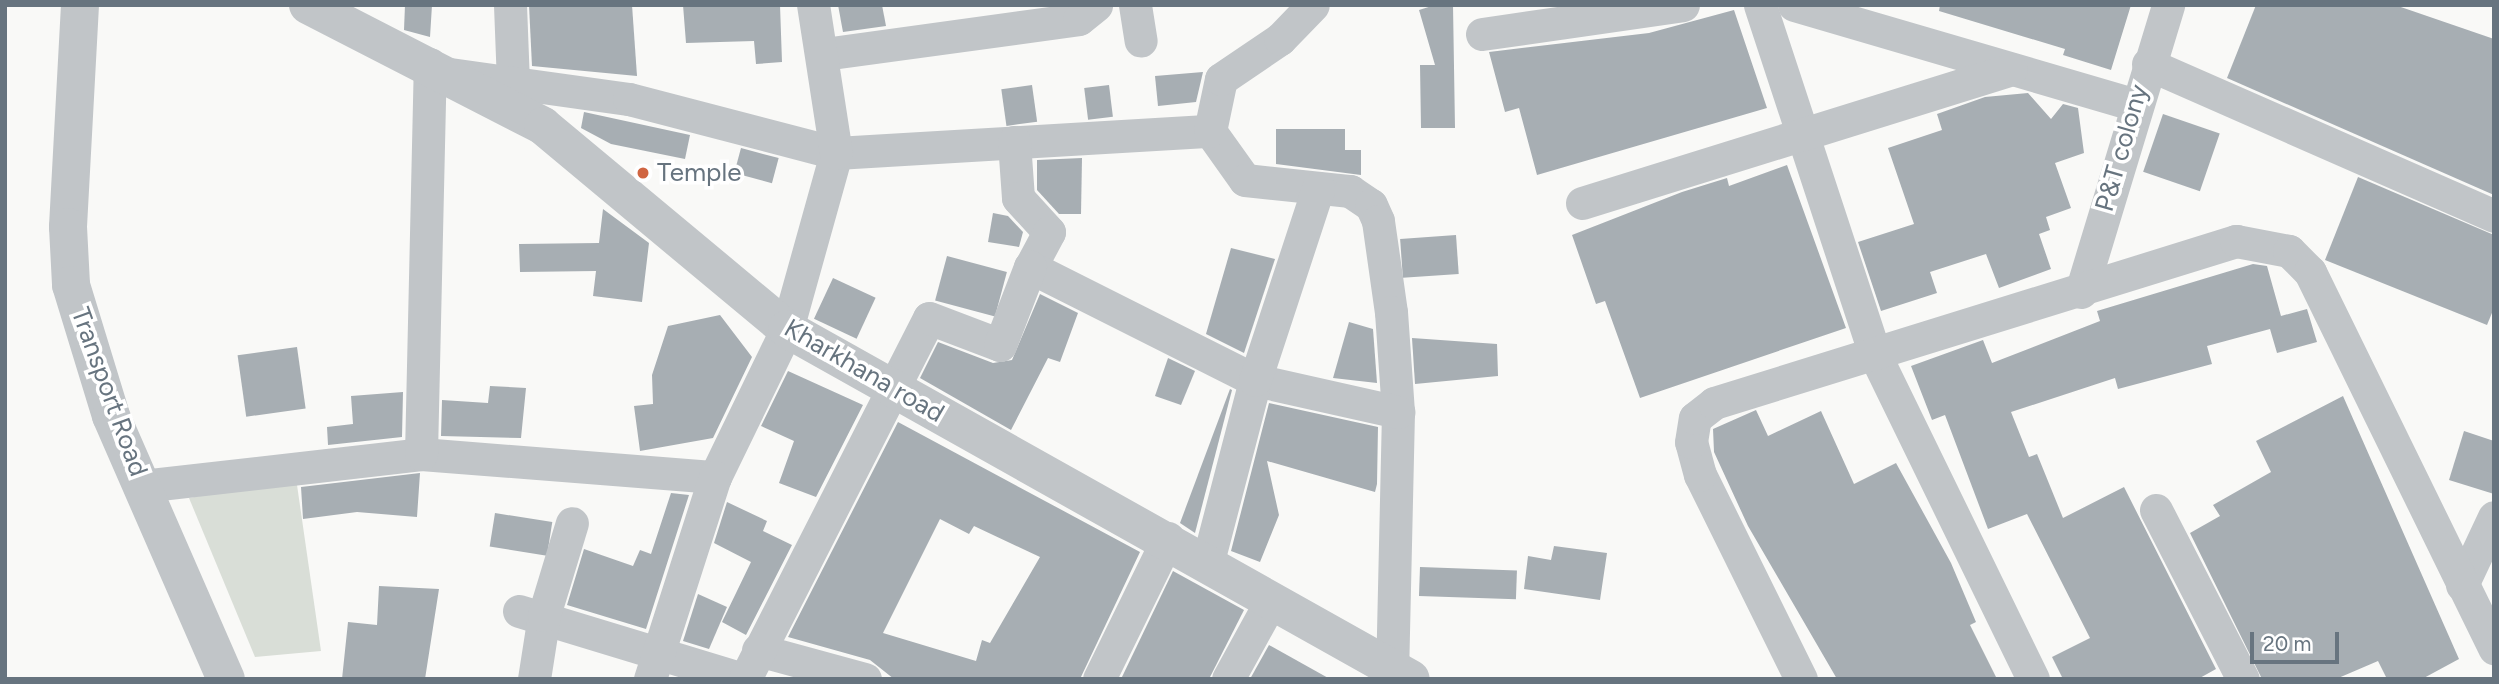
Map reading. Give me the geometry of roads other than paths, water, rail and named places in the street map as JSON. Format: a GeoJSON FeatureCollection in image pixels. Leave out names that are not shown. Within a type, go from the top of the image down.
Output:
{"type":"FeatureCollection","features":[{"type":"Feature","properties":{"kind":"street","name":"Transport Road"},"geometry":{"type":"LineString","coordinates":[[80,5],[71,285],[103,393],[226,679]]}},
{"type":"Feature","properties":{"kind":"street","name":"Kharkhana road"},"geometry":{"type":"LineString","coordinates":[[308,5],[438,69],[543,126],[787,329],[891,393],[1005,447],[1401,673]]}},
{"type":"Feature","properties":{"kind":"street"},"geometry":{"type":"LineString","coordinates":[[510,5],[513,82]]}},
{"type":"Feature","properties":{"kind":"street"},"geometry":{"type":"LineString","coordinates":[[655,664],[715,477],[787,329],[836,153],[824,54],[813,5]]}},
{"type":"Feature","properties":{"kind":"street"},"geometry":{"type":"LineString","coordinates":[[824,54],[1079,19],[1096,5]]}},
{"type":"Feature","properties":{"kind":"street"},"geometry":{"type":"LineString","coordinates":[[1135,5],[1140,41]]}},
{"type":"Feature","properties":{"kind":"street"},"geometry":{"type":"LineString","coordinates":[[1313,5],[1280,39],[1221,79],[1210,131],[1245,180],[1350,191],[1371,205],[1378,221],[1398,412],[1401,673]]}},
{"type":"Feature","properties":{"kind":"street"},"geometry":{"type":"LineString","coordinates":[[1482,34],[1683,5]]}},
{"type":"Feature","properties":{"kind":"street"},"geometry":{"type":"LineString","coordinates":[[1760,5],[1876,357],[2033,679]]}},
{"type":"Feature","properties":{"kind":"street"},"geometry":{"type":"LineString","coordinates":[[1794,5],[2133,104]]}},
{"type":"Feature","properties":{"kind":"street","name":"P&T colony"},"geometry":{"type":"LineString","coordinates":[[2081,292],[2133,104],[2168,5]]}},
{"type":"Feature","properties":{"kind":"street"},"geometry":{"type":"LineString","coordinates":[[2148,64],[2494,216]]}},
{"type":"Feature","properties":{"kind":"street"},"geometry":{"type":"LineString","coordinates":[[421,454],[438,69],[629,99],[836,153],[1210,131]]}},
{"type":"Feature","properties":{"kind":"street"},"geometry":{"type":"LineString","coordinates":[[1582,203],[1803,130],[2011,69]]}},
{"type":"Feature","properties":{"kind":"street"},"geometry":{"type":"LineString","coordinates":[[749,669],[929,318],[1000,345],[1030,267],[1049,232],[1018,198],[1014,142]]}},
{"type":"Feature","properties":{"kind":"street"},"geometry":{"type":"LineString","coordinates":[[1208,561],[1255,380],[1318,188]]}},
{"type":"Feature","properties":{"kind":"street"},"geometry":{"type":"LineString","coordinates":[[1801,679],[1699,475],[1690,442],[1695,418],[1714,403],[1876,357],[2236,241],[2289,251],[2310,272],[2494,648]]}},
{"type":"Feature","properties":{"kind":"street"},"geometry":{"type":"LineString","coordinates":[[1030,267],[1255,380],[1398,412]]}},
{"type":"Feature","properties":{"kind":"street"},"geometry":{"type":"LineString","coordinates":[[142,486],[421,454],[715,477]]}},
{"type":"Feature","properties":{"kind":"street"},"geometry":{"type":"LineString","coordinates":[[2156,510],[2243,679]]}},
{"type":"Feature","properties":{"kind":"street"},"geometry":{"type":"LineString","coordinates":[[2462,585],[2494,517]]}},
{"type":"Feature","properties":{"kind":"street"},"geometry":{"type":"LineString","coordinates":[[534,679],[531,613],[572,523]]}},
{"type":"Feature","properties":{"kind":"street"},"geometry":{"type":"LineString","coordinates":[[1099,679],[1168,538]]}},
{"type":"Feature","properties":{"kind":"street"},"geometry":{"type":"LineString","coordinates":[[1228,679],[1272,599]]}},
{"type":"Feature","properties":{"kind":"street"},"geometry":{"type":"LineString","coordinates":[[531,613],[655,664],[865,679]]}},
{"type":"Feature","properties":{"kind":"place","name":"Temple"},"geometry":{"type":"Point","coordinates":[643,173]}}]}
